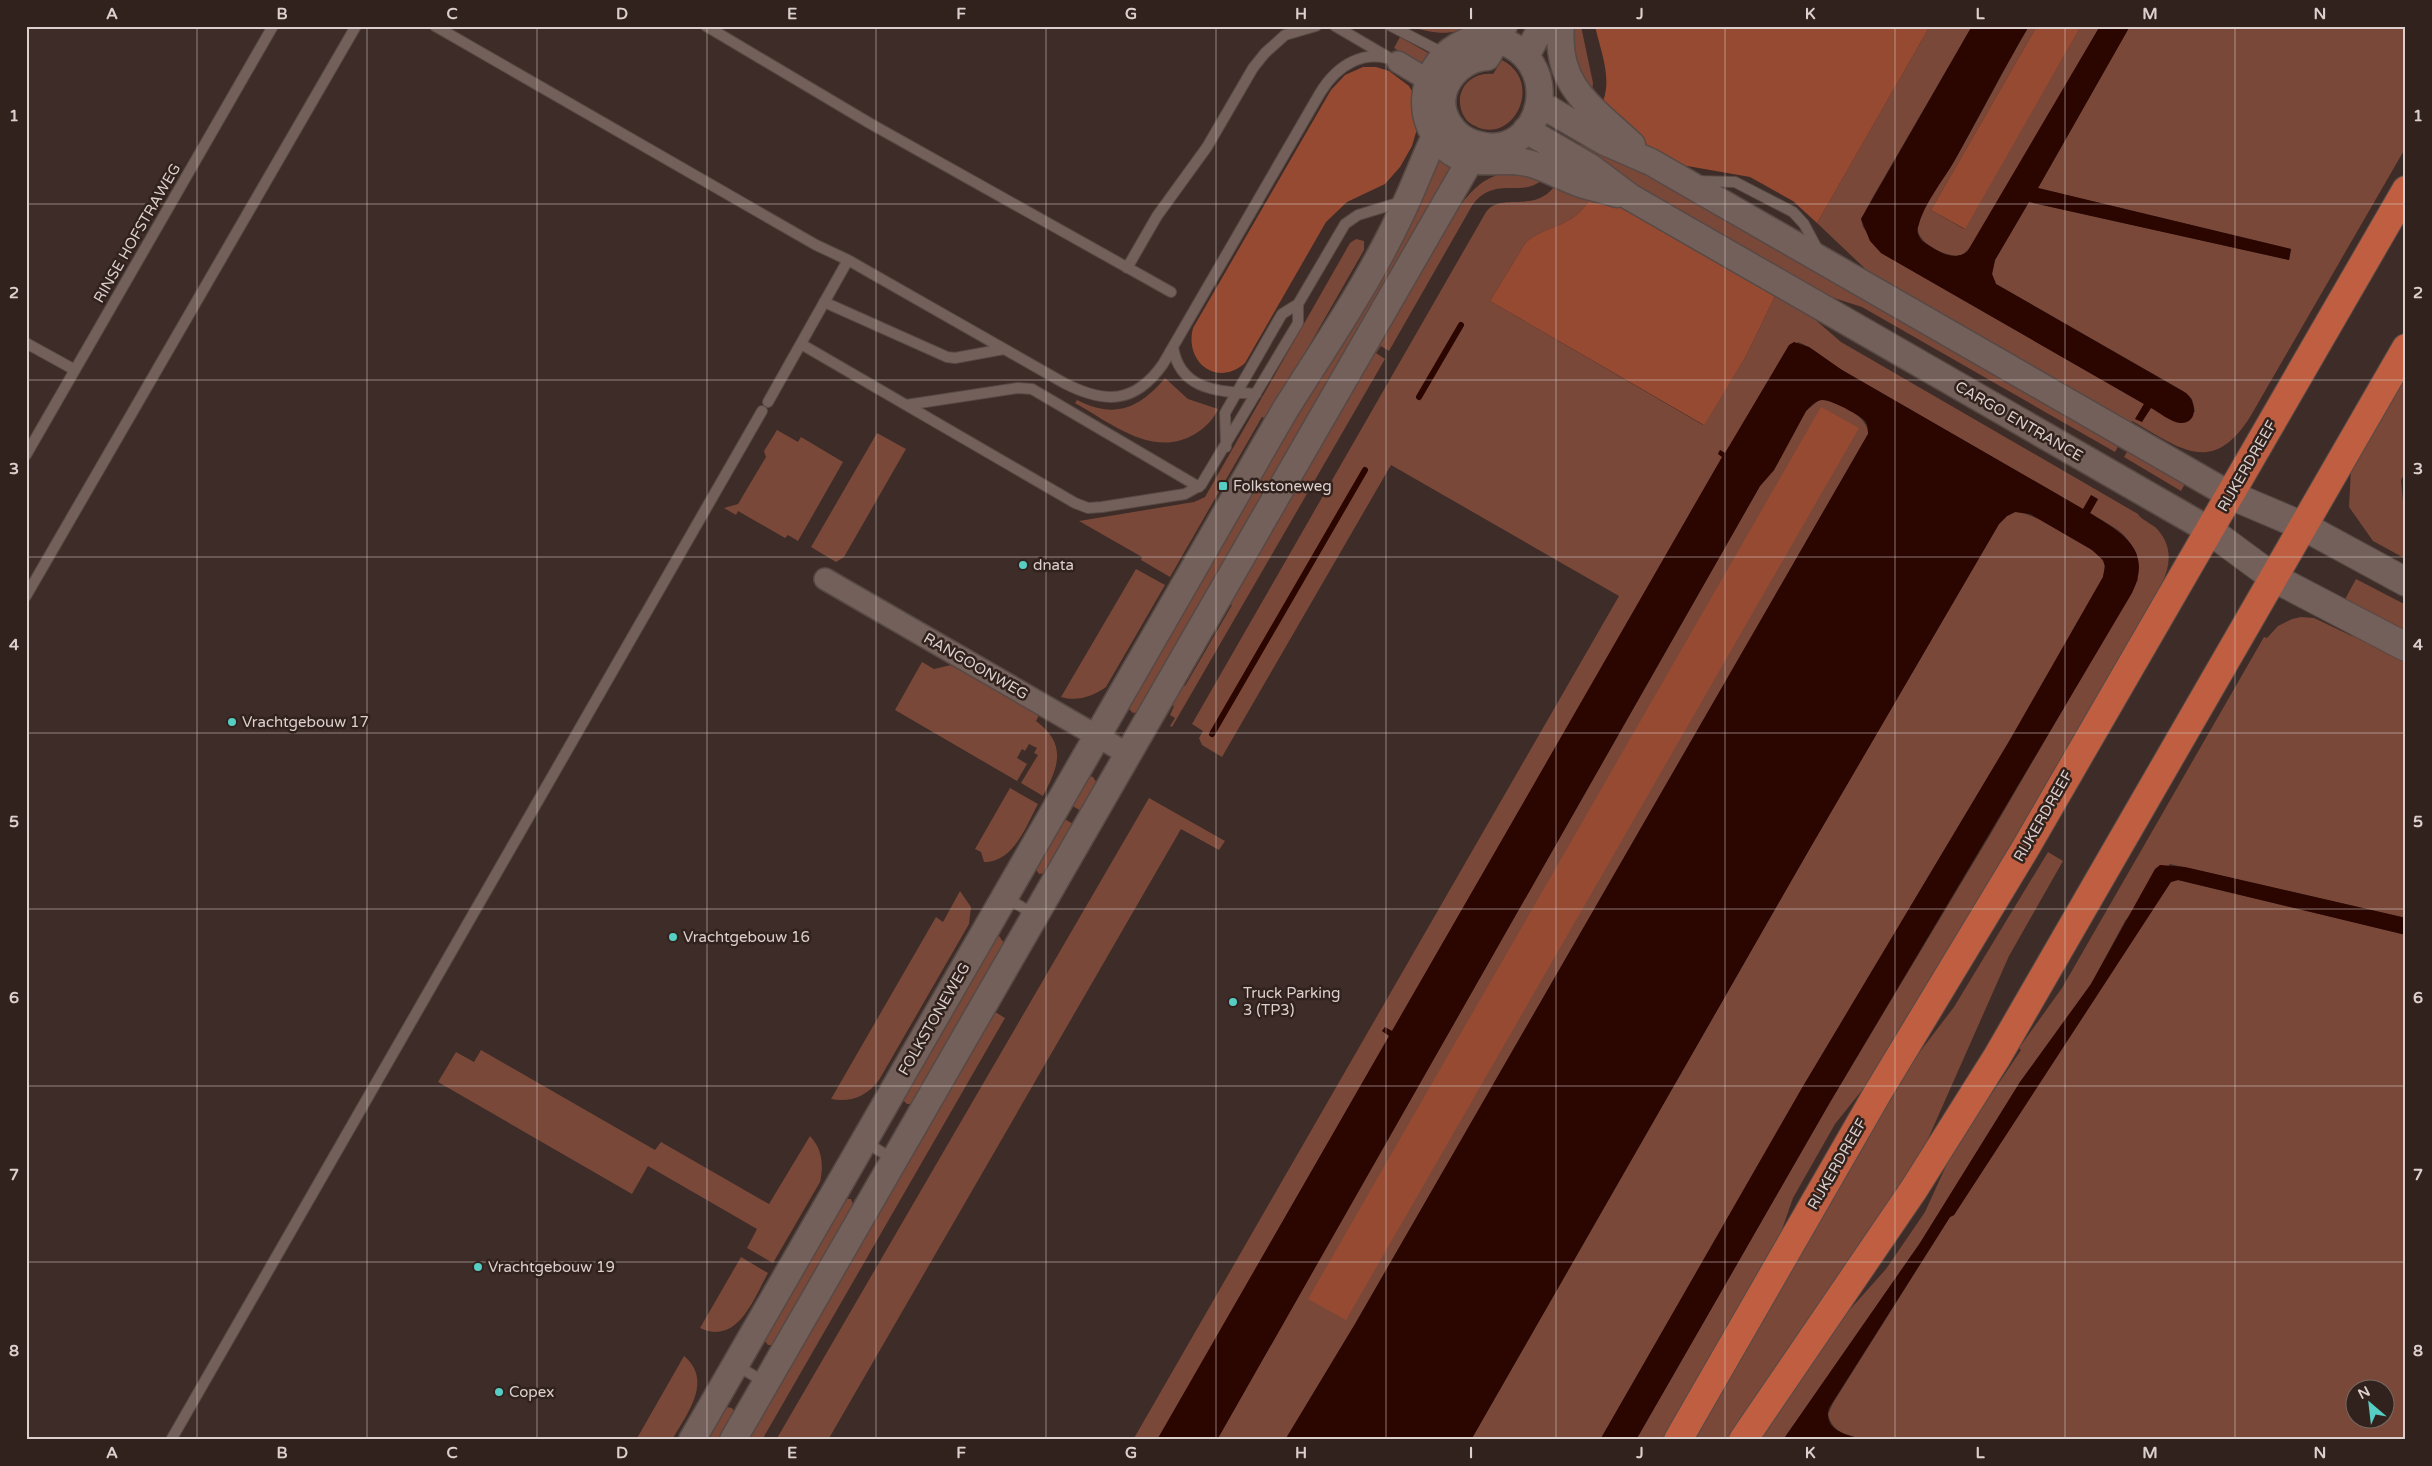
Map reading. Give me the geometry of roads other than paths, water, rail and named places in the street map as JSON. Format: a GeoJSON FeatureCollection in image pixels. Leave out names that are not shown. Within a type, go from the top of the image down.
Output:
{"type":"FeatureCollection","features":[{"type":"Feature","properties":{"kind":"highway","name":"RIJKERDREEF"},"geometry":{"type":"LineString","coordinates":[[1678,1440],[1877,1094],[2025,848],[2406,190]]}},
{"type":"Feature","properties":{"kind":"highway"},"geometry":{"type":"LineString","coordinates":[[1743,1440],[1904,1204],[1973,1096],[2042,980],[2406,348]]}},
{"type":"Feature","properties":{"kind":"main road"},"geometry":{"type":"LineString","coordinates":[[2230,495],[2303,526],[2406,582]]}},
{"type":"Feature","properties":{"kind":"main road","name":"CARGO ENTRANCE"},"geometry":{"type":"LineString","coordinates":[[2210,530],[2274,578],[2406,647]]}},
{"type":"Feature","properties":{"kind":"street"},"geometry":{"type":"LineString","coordinates":[[1526,56],[1542,26]]}},
{"type":"Feature","properties":{"kind":"street"},"geometry":{"type":"LineString","coordinates":[[1561,26],[1563,59],[1577,93],[1589,108],[1651,162]]}},
{"type":"Feature","properties":{"kind":"street"},"geometry":{"type":"LineString","coordinates":[[1500,33],[1526,56],[1536,71],[1540,84],[1540,104],[1526,130],[1503,144],[1474,153],[1453,154],[1435,136],[1428,122],[1424,108],[1428,80],[1436,63],[1445,54],[1470,40],[1500,33]]}},
{"type":"Feature","properties":{"kind":"street"},"geometry":{"type":"LineString","coordinates":[[1474,153],[1450,126],[1443,110],[1442,98],[1450,76],[1458,67],[1472,60],[1487,57],[1500,33]]}},
{"type":"Feature","properties":{"kind":"street"},"geometry":{"type":"LineString","coordinates":[[1398,62],[1428,80]]}},
{"type":"Feature","properties":{"kind":"street"},"geometry":{"type":"LineString","coordinates":[[1540,104],[1606,142],[1651,162],[2230,495]]}},
{"type":"Feature","properties":{"kind":"street","name":"CARGO ENTRANCE"},"geometry":{"type":"LineString","coordinates":[[1526,130],[1590,167],[1630,197],[2210,530]]}},
{"type":"Feature","properties":{"kind":"street","name":"FOLKSTONEWEG"},"geometry":{"type":"LineString","coordinates":[[692,1440],[1285,410],[1321,356],[1391,234],[1435,136]]}},
{"type":"Feature","properties":{"kind":"street"},"geometry":{"type":"LineString","coordinates":[[733,1440],[1474,153]]}},
{"type":"Feature","properties":{"kind":"street","name":"CARGO ENTRANCE"},"geometry":{"type":"LineString","coordinates":[[1474,153],[1483,163],[1506,161],[1530,163],[1581,184],[1630,197]]}},
{"type":"Feature","properties":{"kind":"street","name":"RANGOONWEG"},"geometry":{"type":"LineString","coordinates":[[825,579],[1128,754]]}},
{"type":"Feature","properties":{"kind":"lane","name":"RINSE HOFSTRAWEG"},"geometry":{"type":"LineString","coordinates":[[26,455],[273,26]]}},
{"type":"Feature","properties":{"kind":"lane"},"geometry":{"type":"LineString","coordinates":[[26,596],[356,26]]}},
{"type":"Feature","properties":{"kind":"lane"},"geometry":{"type":"LineString","coordinates":[[435,26],[807,240],[848,260],[1004,350],[1074,388],[1095,396],[1116,397],[1137,391],[1155,376],[1325,84],[1340,68],[1356,59],[1381,57],[1398,62]]}},
{"type":"Feature","properties":{"kind":"lane"},"geometry":{"type":"LineString","coordinates":[[706,26],[871,124],[1171,292]]}},
{"type":"Feature","properties":{"kind":"lane"},"geometry":{"type":"LineString","coordinates":[[1127,268],[1157,216],[1206,147],[1253,68],[1265,53],[1285,35],[1316,26]]}},
{"type":"Feature","properties":{"kind":"lane"},"geometry":{"type":"LineString","coordinates":[[1335,26],[1398,62]]}},
{"type":"Feature","properties":{"kind":"lane"},"geometry":{"type":"LineString","coordinates":[[1391,26],[1445,54]]}},
{"type":"Feature","properties":{"kind":"lane"},"geometry":{"type":"LineString","coordinates":[[1226,447],[1225,413],[1282,314],[1298,304],[1345,224],[1358,215],[1407,200]]}},
{"type":"Feature","properties":{"kind":"lane"},"geometry":{"type":"LineString","coordinates":[[170,1440],[848,260]]}},
{"type":"Feature","properties":{"kind":"lane"},"geometry":{"type":"LineString","coordinates":[[824,302],[947,357],[955,358],[1004,350]]}},
{"type":"Feature","properties":{"kind":"lane"},"geometry":{"type":"LineString","coordinates":[[801,344],[1081,506],[1091,508],[1106,507],[1185,494],[1199,487],[1207,479],[1298,323],[1298,304]]}},
{"type":"Feature","properties":{"kind":"lane"},"geometry":{"type":"LineString","coordinates":[[26,342],[75,370]]}},
{"type":"Feature","properties":{"kind":"lane"},"geometry":{"type":"LineString","coordinates":[[1173,347],[1180,366],[1191,380],[1209,389],[1256,394]]}},
{"type":"Feature","properties":{"kind":"lane"},"geometry":{"type":"LineString","coordinates":[[906,405],[1015,388],[1032,388],[1199,487]]}},
{"type":"Feature","properties":{"kind":"lane"},"geometry":{"type":"LineString","coordinates":[[1004,896],[1035,915]]}},
{"type":"Feature","properties":{"kind":"lane"},"geometry":{"type":"LineString","coordinates":[[864,1142],[894,1159]]}},
{"type":"Feature","properties":{"kind":"lane"},"geometry":{"type":"LineString","coordinates":[[735,1365],[766,1382]]}},
{"type":"Feature","properties":{"kind":"waterway"},"geometry":{"type":"LineString","coordinates":[[1419,397],[1461,325]]}},
{"type":"Feature","properties":{"kind":"waterway"},"geometry":{"type":"LineString","coordinates":[[1212,734],[1365,470]]}},
{"type":"Feature","properties":{"kind":"place","name":"Folkstoneweg"},"geometry":{"type":"Point","coordinates":[1223,486]}},
{"type":"Feature","properties":{"kind":"place","name":"dnata"},"geometry":{"type":"Point","coordinates":[1023,565]}},
{"type":"Feature","properties":{"kind":"place","name":"Vrachtgebouw 17"},"geometry":{"type":"Point","coordinates":[232,722]}},
{"type":"Feature","properties":{"kind":"place","name":"Vrachtgebouw 16"},"geometry":{"type":"Point","coordinates":[673,937]}},
{"type":"Feature","properties":{"kind":"place","name":"Truck Parking 3 (TP3)"},"geometry":{"type":"Point","coordinates":[1233,1002]}},
{"type":"Feature","properties":{"kind":"place","name":"Vrachtgebouw 19"},"geometry":{"type":"Point","coordinates":[478,1267]}},
{"type":"Feature","properties":{"kind":"place","name":"Copex"},"geometry":{"type":"Point","coordinates":[499,1392]}}]}
